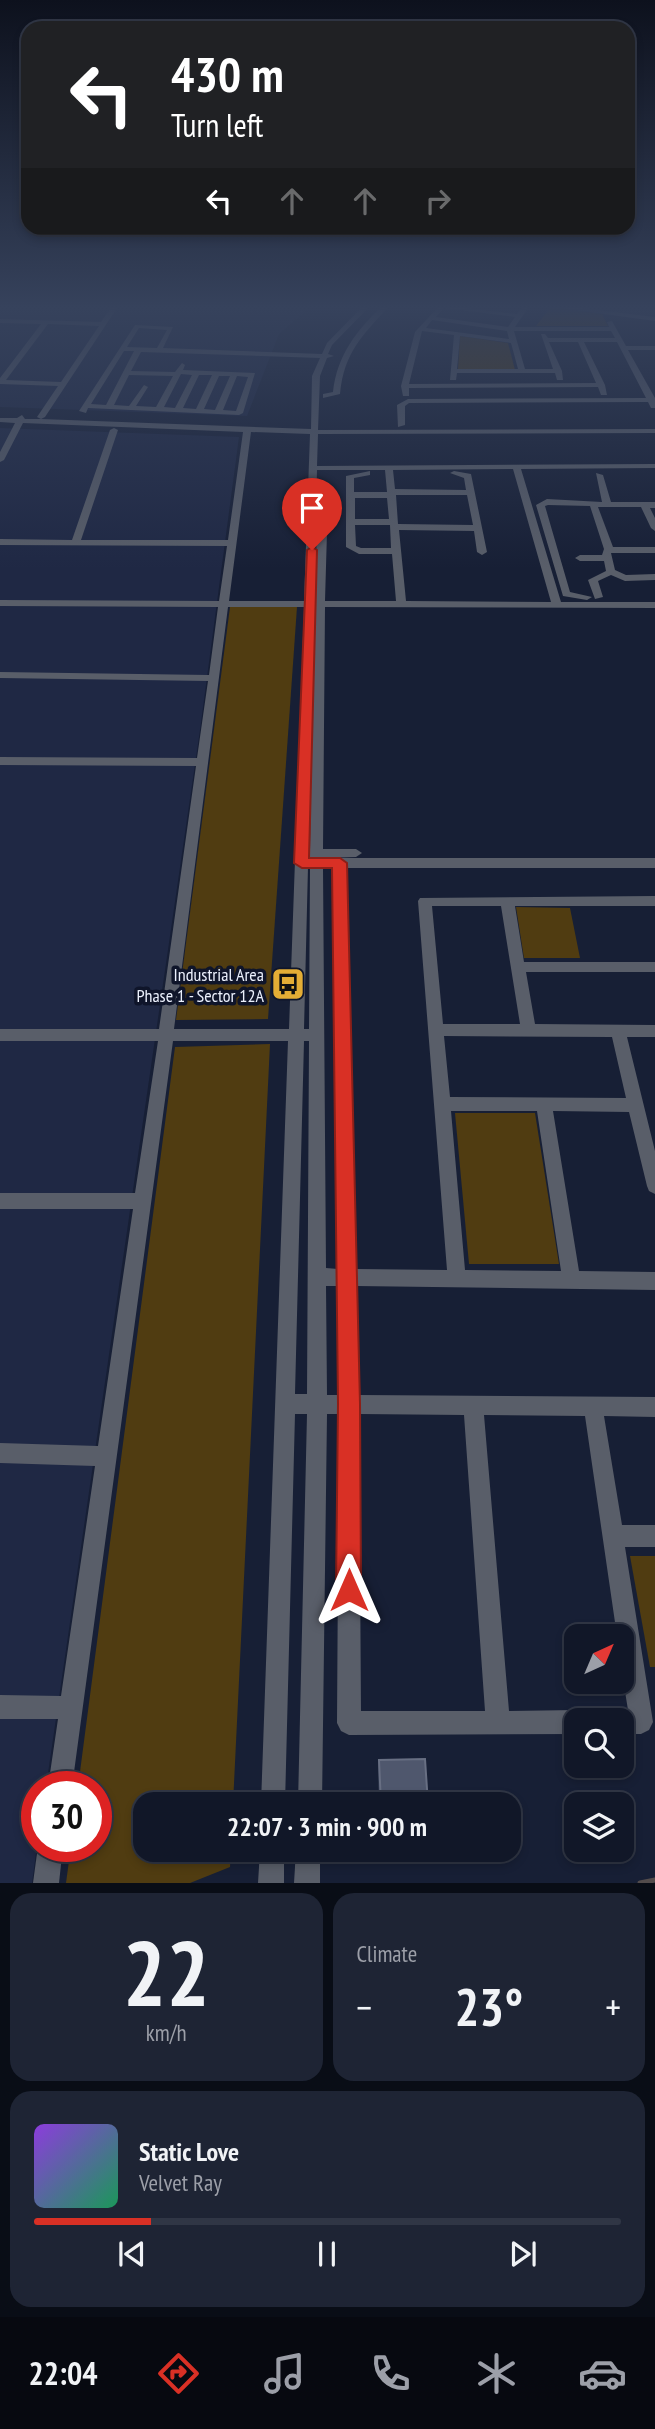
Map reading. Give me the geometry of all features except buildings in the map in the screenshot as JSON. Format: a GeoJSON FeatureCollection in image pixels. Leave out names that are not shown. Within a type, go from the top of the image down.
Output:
{"type":"FeatureCollection","features":[{"type":"Feature","properties":{"kind":"street"},"geometry":{"type":"LineString","coordinates":[[0,426],[43,415],[57,393]]}},
{"type":"Feature","properties":{"kind":"street"},"geometry":{"type":"LineString","coordinates":[[82,413],[95,393]]}},
{"type":"Feature","properties":{"kind":"street"},"geometry":{"type":"LineString","coordinates":[[108,407],[117,393]]}},
{"type":"Feature","properties":{"kind":"street"},"geometry":{"type":"LineString","coordinates":[[131,408],[140,393]]}},
{"type":"Feature","properties":{"kind":"street"},"geometry":{"type":"LineString","coordinates":[[159,409],[168,393]]}},
{"type":"Feature","properties":{"kind":"street"},"geometry":{"type":"LineString","coordinates":[[178,410],[186,393]]}},
{"type":"Feature","properties":{"kind":"street"},"geometry":{"type":"LineString","coordinates":[[199,411],[207,393]]}},
{"type":"Feature","properties":{"kind":"street"},"geometry":{"type":"LineString","coordinates":[[218,412],[226,393]]}},
{"type":"Feature","properties":{"kind":"street"},"geometry":{"type":"LineString","coordinates":[[82,413],[108,407],[239,412],[246,393]]}},
{"type":"Feature","properties":{"kind":"street"},"geometry":{"type":"LineString","coordinates":[[310,1792],[317,1404],[318,1035],[310,858],[319,468],[317,393]]}},
{"type":"Feature","properties":{"kind":"street"},"geometry":{"type":"LineString","coordinates":[[319,428],[326,393]]}},
{"type":"Feature","properties":{"kind":"street"},"geometry":{"type":"LineString","coordinates":[[326,396],[336,393]]}},
{"type":"Feature","properties":{"kind":"street"},"geometry":{"type":"LineString","coordinates":[[406,393],[408,401]]}},
{"type":"Feature","properties":{"kind":"street"},"geometry":{"type":"LineString","coordinates":[[604,393],[608,401]]}},
{"type":"Feature","properties":{"kind":"street"},"geometry":{"type":"LineString","coordinates":[[400,426],[401,405],[408,401],[654,403]]}},
{"type":"Feature","properties":{"kind":"street"},"geometry":{"type":"LineString","coordinates":[[0,415],[82,413],[319,428],[655,427]]}},
{"type":"Feature","properties":{"kind":"street"},"geometry":{"type":"LineString","coordinates":[[0,415],[20,421],[114,430],[246,432],[400,426],[655,427]]}},
{"type":"Feature","properties":{"kind":"street"},"geometry":{"type":"LineString","coordinates":[[20,421],[246,432]]}},
{"type":"Feature","properties":{"kind":"street"},"geometry":{"type":"LineString","coordinates":[[0,458],[20,421]]}},
{"type":"Feature","properties":{"kind":"street"},"geometry":{"type":"LineString","coordinates":[[76,542],[114,430]]}},
{"type":"Feature","properties":{"kind":"street"},"geometry":{"type":"LineString","coordinates":[[62,1771],[166,1035],[246,432]]}},
{"type":"Feature","properties":{"kind":"street"},"geometry":{"type":"LineString","coordinates":[[396,551],[353,549],[351,474],[390,470],[655,466]]}},
{"type":"Feature","properties":{"kind":"street"},"geometry":{"type":"LineString","coordinates":[[516,467],[557,605]]}},
{"type":"Feature","properties":{"kind":"street"},"geometry":{"type":"LineString","coordinates":[[319,468],[464,473],[468,476],[482,552]]}},
{"type":"Feature","properties":{"kind":"street"},"geometry":{"type":"LineString","coordinates":[[390,470],[401,605]]}},
{"type":"Feature","properties":{"kind":"street"},"geometry":{"type":"LineString","coordinates":[[599,475],[607,504]]}},
{"type":"Feature","properties":{"kind":"street"},"geometry":{"type":"LineString","coordinates":[[350,495],[471,493]]}},
{"type":"Feature","properties":{"kind":"street"},"geometry":{"type":"LineString","coordinates":[[655,528],[650,504],[547,502],[540,505],[566,594],[598,597],[655,596]]}},
{"type":"Feature","properties":{"kind":"street"},"geometry":{"type":"LineString","coordinates":[[593,504],[611,572]]}},
{"type":"Feature","properties":{"kind":"street"},"geometry":{"type":"LineString","coordinates":[[351,522],[478,527]]}},
{"type":"Feature","properties":{"kind":"street"},"geometry":{"type":"LineString","coordinates":[[0,542],[232,543]]}},
{"type":"Feature","properties":{"kind":"street"},"geometry":{"type":"LineString","coordinates":[[580,558],[655,550]]}},
{"type":"Feature","properties":{"kind":"street"},"geometry":{"type":"LineString","coordinates":[[598,597],[593,580],[611,572],[625,578],[655,577]]}},
{"type":"Feature","properties":{"kind":"street"},"geometry":{"type":"LineString","coordinates":[[0,603],[655,605]]}},
{"type":"Feature","properties":{"kind":"street"},"geometry":{"type":"LineString","coordinates":[[273,1792],[296,1035],[316,787],[315,605]]}},
{"type":"Feature","properties":{"kind":"street"},"geometry":{"type":"LineString","coordinates":[[0,675],[214,678]]}},
{"type":"Feature","properties":{"kind":"street"},"geometry":{"type":"LineString","coordinates":[[0,761],[203,762]]}},
{"type":"Feature","properties":{"kind":"street"},"geometry":{"type":"LineString","coordinates":[[310,858],[655,853]]}},
{"type":"Feature","properties":{"kind":"street"},"geometry":{"type":"LineString","coordinates":[[310,858],[340,863],[655,863]]}},
{"type":"Feature","properties":{"kind":"street"},"geometry":{"type":"LineString","coordinates":[[340,863],[349,1404],[349,1723],[564,1722]]}},
{"type":"Feature","properties":{"kind":"street"},"geometry":{"type":"LineString","coordinates":[[457,1278],[425,901],[655,901]]}},
{"type":"Feature","properties":{"kind":"street"},"geometry":{"type":"LineString","coordinates":[[507,901],[528,1030]]}},
{"type":"Feature","properties":{"kind":"street"},"geometry":{"type":"LineString","coordinates":[[518,967],[655,967]]}},
{"type":"Feature","properties":{"kind":"street"},"geometry":{"type":"LineString","coordinates":[[436,1030],[655,1031]]}},
{"type":"Feature","properties":{"kind":"street"},"geometry":{"type":"LineString","coordinates":[[618,1031],[655,1186]]}},
{"type":"Feature","properties":{"kind":"street"},"geometry":{"type":"LineString","coordinates":[[0,1035],[318,1035]]}},
{"type":"Feature","properties":{"kind":"street"},"geometry":{"type":"LineString","coordinates":[[443,1104],[636,1105]]}},
{"type":"Feature","properties":{"kind":"street"},"geometry":{"type":"LineString","coordinates":[[544,1104],[571,1279]]}},
{"type":"Feature","properties":{"kind":"street"},"geometry":{"type":"LineString","coordinates":[[0,1201],[143,1201]]}},
{"type":"Feature","properties":{"kind":"street"},"geometry":{"type":"LineString","coordinates":[[317,1277],[655,1280]]}},
{"type":"Feature","properties":{"kind":"street"},"geometry":{"type":"LineString","coordinates":[[286,1404],[655,1407]]}},
{"type":"Feature","properties":{"kind":"street"},"geometry":{"type":"LineString","coordinates":[[473,1405],[498,1722]]}},
{"type":"Feature","properties":{"kind":"street"},"geometry":{"type":"LineString","coordinates":[[593,1406],[642,1722],[634,1722]]}},
{"type":"Feature","properties":{"kind":"street"},"geometry":{"type":"LineString","coordinates":[[0,1453],[107,1456]]}},
{"type":"Feature","properties":{"kind":"street"},"geometry":{"type":"LineString","coordinates":[[612,1536],[655,1536]]}},
{"type":"Feature","properties":{"kind":"street"},"geometry":{"type":"LineString","coordinates":[[0,1707],[71,1708]]}},
{"type":"Feature","properties":{"kind":"street"},"geometry":{"type":"LineString","coordinates":[[46,1883],[49,1862]]}},
{"type":"Feature","properties":{"kind":"street"},"geometry":{"type":"LineString","coordinates":[[271,1883],[272,1862]]}},
{"type":"Feature","properties":{"kind":"street"},"geometry":{"type":"LineString","coordinates":[[307,1880],[308,1862]]}},
{"type":"Feature","properties":{"kind":"shaded area"},"geometry":{"type":"Polygon","coordinates":[[[0,393],[256,393],[247,416],[0,407],[0,393]]]}},
{"type":"Feature","properties":{"kind":"shaded area"},"geometry":{"type":"Polygon","coordinates":[[[0,428],[239,437],[200,730],[48,1771],[21,1771],[21,1862],[35,1862],[32,1883],[0,1883],[0,428]]]}},
{"type":"Feature","properties":{"kind":"shaded area"},"geometry":{"type":"Polygon","coordinates":[[[230,607],[297,607],[268,1019],[176,1020],[230,607]]]}},
{"type":"Feature","properties":{"kind":"shaded area"},"geometry":{"type":"Polygon","coordinates":[[[516,907],[570,908],[580,958],[524,958],[516,907]]]}},
{"type":"Feature","properties":{"kind":"shaded area"},"geometry":{"type":"Polygon","coordinates":[[[270,1044],[234,1792],[133,1792],[133,1862],[230,1862],[230,1867],[190,1883],[66,1883],[69,1862],[112,1862],[112,1771],[80,1771],[175,1047],[270,1044]]]}},
{"type":"Feature","properties":{"kind":"shaded area"},"geometry":{"type":"Polygon","coordinates":[[[455,1113],[535,1113],[559,1264],[469,1264],[455,1113]]]}},
{"type":"Feature","properties":{"kind":"shaded area"},"geometry":{"type":"Polygon","coordinates":[[[630,1556],[655,1556],[655,1667],[650,1667],[630,1556]]]}},
{"type":"Feature","properties":{"kind":"waterway"},"geometry":{"type":"LineString","coordinates":[[640,1883],[655,1880]]}},
{"type":"Feature","properties":{"kind":"place","name":"Industrial Area Phase 1 - Sector 12A"},"geometry":{"type":"Point","coordinates":[288,984]}},
{"type":"Feature","properties":{"kind":"route"},"geometry":{"type":"LineString","coordinates":[[312,550],[302,863],[340,863],[349,1404],[349,1590]]}}]}
